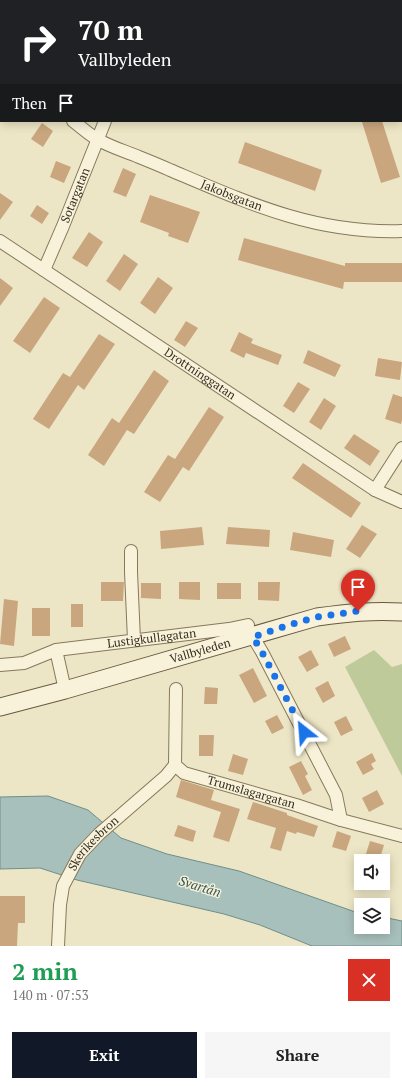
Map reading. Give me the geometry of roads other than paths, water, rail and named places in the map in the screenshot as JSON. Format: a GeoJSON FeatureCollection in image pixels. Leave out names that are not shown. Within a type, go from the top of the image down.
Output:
{"type":"FeatureCollection","features":[{"type":"Feature","properties":{"kind":"main road","name":"Vallbyleden"},"geometry":{"type":"LineString","coordinates":[[0,707],[65,690],[250,631],[292,624],[317,617],[358,611],[381,610],[402,612]]}},
{"type":"Feature","properties":{"kind":"street","name":"Jakobsgatan"},"geometry":{"type":"LineString","coordinates":[[74,122],[97,140],[112,147],[140,157],[270,211],[307,222],[340,228],[382,232],[402,231]]}},
{"type":"Feature","properties":{"kind":"street","name":"Sotargatan"},"geometry":{"type":"LineString","coordinates":[[44,270],[105,122]]}},
{"type":"Feature","properties":{"kind":"street","name":"Drottninggatan"},"geometry":{"type":"LineString","coordinates":[[0,241],[375,490],[402,502]]}},
{"type":"Feature","properties":{"kind":"street"},"geometry":{"type":"LineString","coordinates":[[375,490],[402,448]]}},
{"type":"Feature","properties":{"kind":"street"},"geometry":{"type":"LineString","coordinates":[[131,551],[134,640]]}},
{"type":"Feature","properties":{"kind":"street","name":"Lustigkullagatan"},"geometry":{"type":"LineString","coordinates":[[0,665],[24,662],[56,650],[230,629],[250,631]]}},
{"type":"Feature","properties":{"kind":"street"},"geometry":{"type":"LineString","coordinates":[[250,631],[325,771],[336,795],[341,820]]}},
{"type":"Feature","properties":{"kind":"street"},"geometry":{"type":"LineString","coordinates":[[56,650],[65,690]]}},
{"type":"Feature","properties":{"kind":"street"},"geometry":{"type":"LineString","coordinates":[[175,765],[176,690]]}},
{"type":"Feature","properties":{"kind":"street","name":"Trumslagargatan"},"geometry":{"type":"LineString","coordinates":[[175,765],[184,773],[191,776],[296,805],[341,820],[402,836]]}},
{"type":"Feature","properties":{"kind":"street","name":"Skerikesbron"},"geometry":{"type":"LineString","coordinates":[[58,946],[60,905],[63,886],[80,854],[99,834],[166,776],[175,765]]}},
{"type":"Feature","properties":{"kind":"water","name":"Svartån"},"geometry":{"type":"Polygon","coordinates":[[[48,796],[88,810],[121,838],[167,854],[239,871],[354,912],[354,934],[390,934],[390,918],[402,921],[402,946],[312,946],[260,925],[224,914],[77,880],[40,868],[0,869],[0,797],[48,796]]]}}]}
